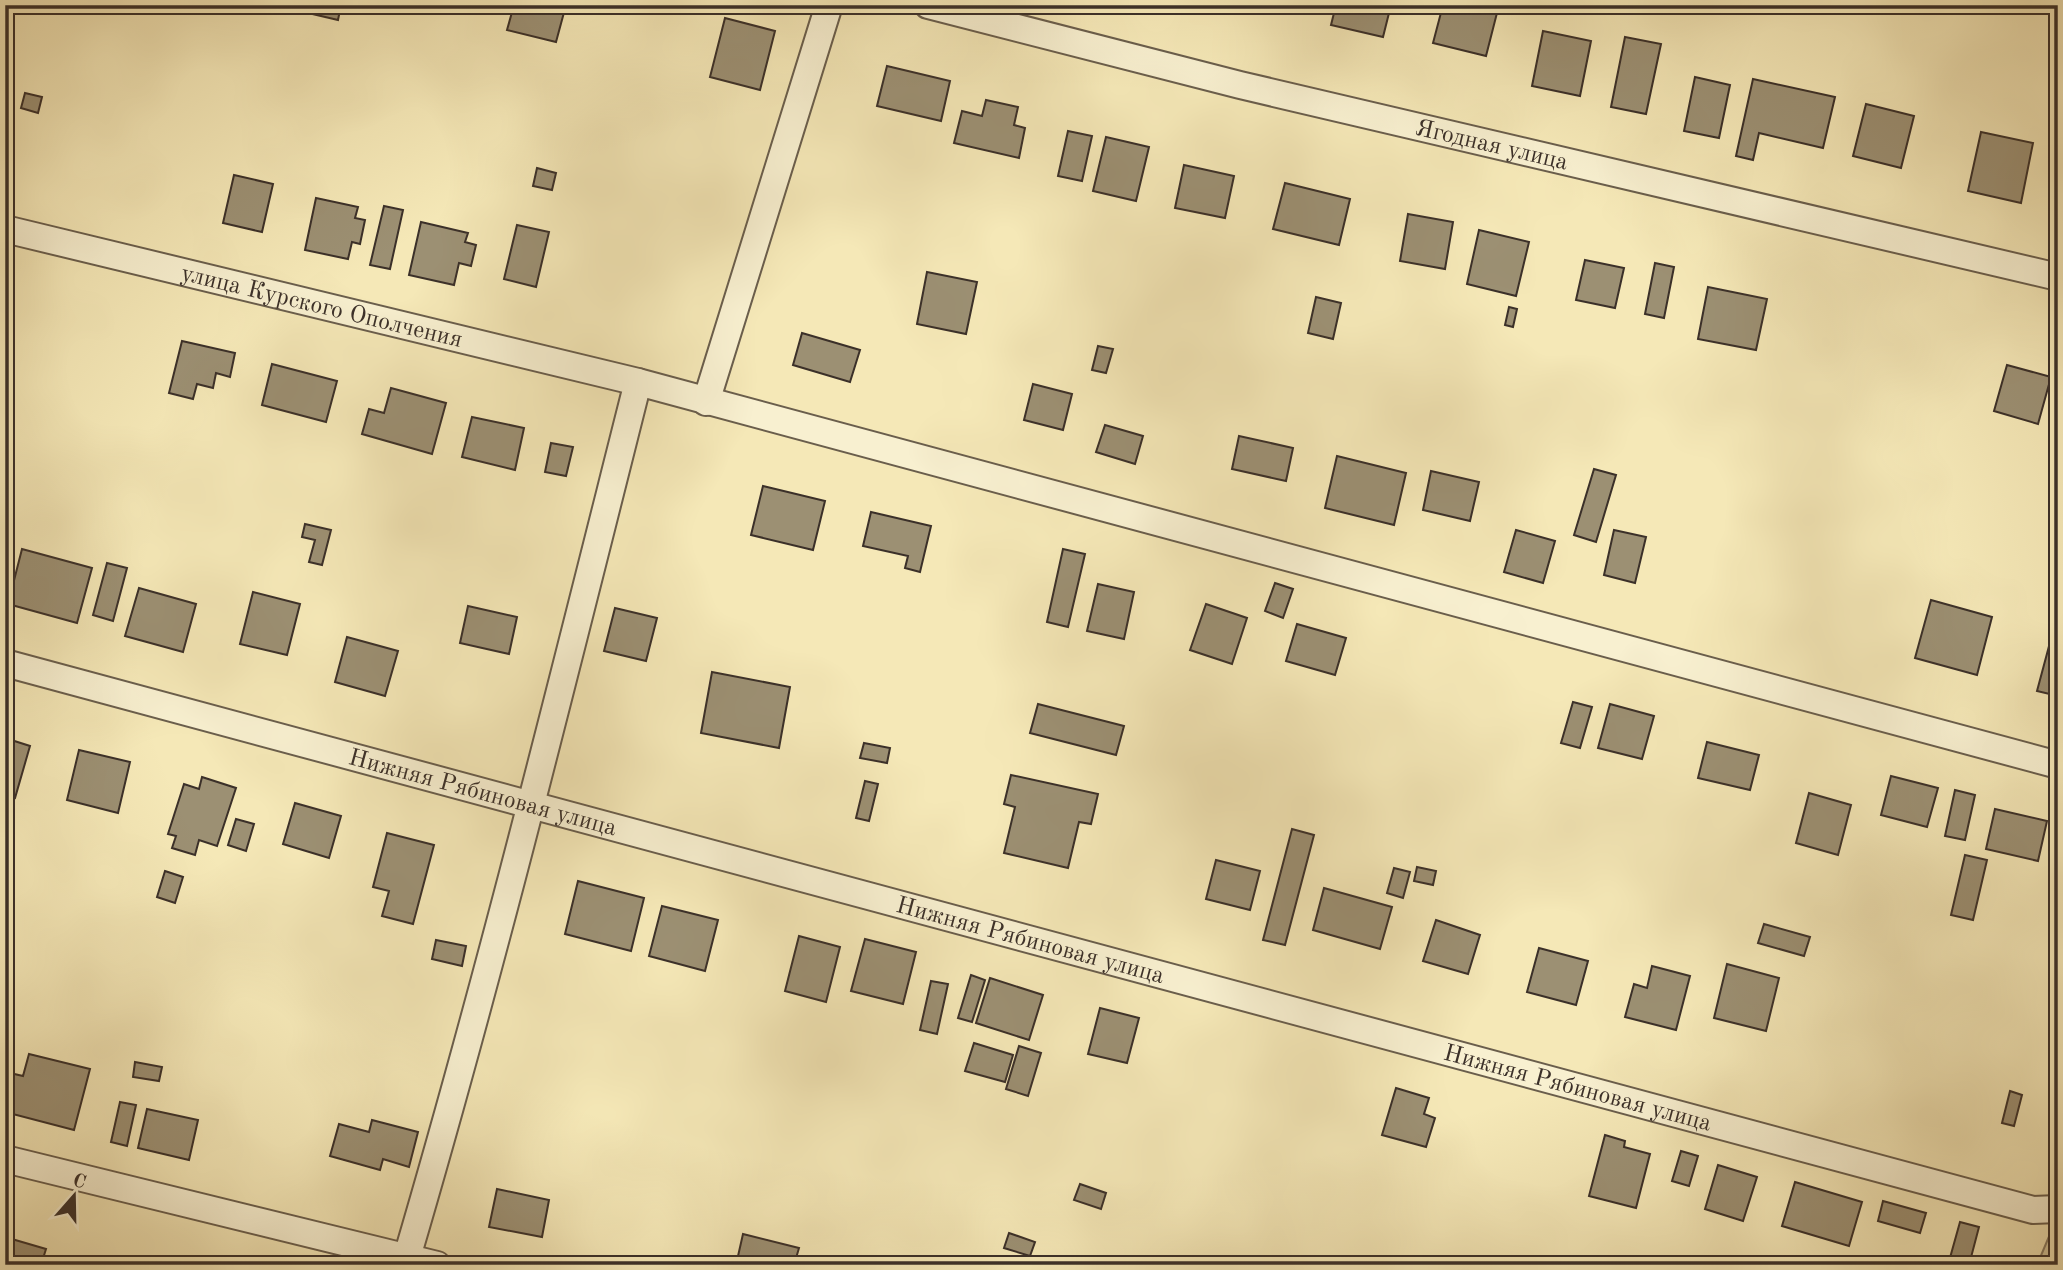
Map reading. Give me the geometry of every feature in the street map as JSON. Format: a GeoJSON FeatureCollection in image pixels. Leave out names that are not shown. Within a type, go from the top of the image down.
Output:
{"type":"FeatureCollection","features":[{"type":"Feature","properties":{"kind":"street"},"geometry":{"type":"LineString","coordinates":[[706,402],[829,5]]}},
{"type":"Feature","properties":{"kind":"street","name":"Ягодная улица"},"geometry":{"type":"LineString","coordinates":[[928,5],[1240,85],[2058,277]]}},
{"type":"Feature","properties":{"kind":"street","name":"улица Курского Ополчения"},"geometry":{"type":"LineString","coordinates":[[5,229],[638,382],[2058,765]]}},
{"type":"Feature","properties":{"kind":"street"},"geometry":{"type":"LineString","coordinates":[[407,1261],[531,803],[638,382]]}},
{"type":"Feature","properties":{"kind":"street","name":"Нижняя Рябиновая улица"},"geometry":{"type":"LineString","coordinates":[[5,663],[2034,1210],[2058,1209]]}},
{"type":"Feature","properties":{"kind":"street"},"geometry":{"type":"LineString","coordinates":[[5,1159],[407,1261],[437,1265]]}},
{"type":"Feature","properties":{"kind":"shaded area"},"geometry":{"type":"Polygon","coordinates":[[[2058,1226],[2058,1265],[2037,1265],[2053,1227],[2058,1226]]]}},
{"type":"Feature","properties":{"kind":"building"},"geometry":{"type":"Polygon","coordinates":[[[274,5],[341,5],[338,20],[274,5]]]}},
{"type":"Feature","properties":{"kind":"building"},"geometry":{"type":"Polygon","coordinates":[[[514,5],[566,5],[556,42],[507,30],[514,5]]]}},
{"type":"Feature","properties":{"kind":"building"},"geometry":{"type":"Polygon","coordinates":[[[1336,5],[1391,5],[1383,37],[1331,25],[1336,5]]]}},
{"type":"Feature","properties":{"kind":"building"},"geometry":{"type":"Polygon","coordinates":[[[1443,5],[1499,5],[1486,56],[1433,43],[1443,5]]]}},
{"type":"Feature","properties":{"kind":"building"},"geometry":{"type":"Polygon","coordinates":[[[725,18],[775,31],[760,90],[710,77],[725,18]]]}},
{"type":"Feature","properties":{"kind":"building"},"geometry":{"type":"Polygon","coordinates":[[[1543,31],[1591,41],[1580,96],[1532,86],[1543,31]]]}},
{"type":"Feature","properties":{"kind":"building"},"geometry":{"type":"Polygon","coordinates":[[[1625,37],[1661,44],[1646,114],[1611,107],[1625,37]]]}},
{"type":"Feature","properties":{"kind":"building"},"geometry":{"type":"Polygon","coordinates":[[[887,66],[950,81],[941,121],[877,106],[887,66]]]}},
{"type":"Feature","properties":{"kind":"building"},"geometry":{"type":"Polygon","coordinates":[[[1695,77],[1730,85],[1719,138],[1684,131],[1695,77]]]}},
{"type":"Feature","properties":{"kind":"building"},"geometry":{"type":"Polygon","coordinates":[[[1753,79],[1835,97],[1823,148],[1759,133],[1753,160],[1736,156],[1753,79]]]}},
{"type":"Feature","properties":{"kind":"building"},"geometry":{"type":"Polygon","coordinates":[[[25,93],[42,97],[38,113],[21,108],[25,93]]]}},
{"type":"Feature","properties":{"kind":"building"},"geometry":{"type":"Polygon","coordinates":[[[986,100],[1018,107],[1014,125],[1025,128],[1019,158],[954,143],[962,111],[982,116],[986,100]]]}},
{"type":"Feature","properties":{"kind":"building"},"geometry":{"type":"Polygon","coordinates":[[[1866,104],[1914,116],[1901,168],[1853,156],[1866,104]]]}},
{"type":"Feature","properties":{"kind":"building"},"geometry":{"type":"Polygon","coordinates":[[[1068,131],[1092,136],[1082,181],[1058,176],[1068,131]]]}},
{"type":"Feature","properties":{"kind":"building"},"geometry":{"type":"Polygon","coordinates":[[[1981,132],[2033,143],[2021,203],[1968,191],[1981,132]]]}},
{"type":"Feature","properties":{"kind":"building"},"geometry":{"type":"Polygon","coordinates":[[[1106,137],[1149,147],[1136,201],[1093,191],[1106,137]]]}},
{"type":"Feature","properties":{"kind":"building"},"geometry":{"type":"Polygon","coordinates":[[[1184,165],[1234,176],[1225,218],[1175,208],[1184,165]]]}},
{"type":"Feature","properties":{"kind":"building"},"geometry":{"type":"Polygon","coordinates":[[[537,168],[556,173],[552,190],[533,186],[537,168]]]}},
{"type":"Feature","properties":{"kind":"building"},"geometry":{"type":"Polygon","coordinates":[[[234,175],[273,184],[262,232],[223,223],[234,175]]]}},
{"type":"Feature","properties":{"kind":"building"},"geometry":{"type":"Polygon","coordinates":[[[1285,183],[1350,199],[1339,245],[1273,229],[1285,183]]]}},
{"type":"Feature","properties":{"kind":"building"},"geometry":{"type":"Polygon","coordinates":[[[316,198],[358,207],[355,218],[365,220],[360,244],[352,242],[348,259],[305,250],[316,198]]]}},
{"type":"Feature","properties":{"kind":"building"},"geometry":{"type":"Polygon","coordinates":[[[384,206],[403,210],[390,269],[370,265],[384,206]]]}},
{"type":"Feature","properties":{"kind":"building"},"geometry":{"type":"Polygon","coordinates":[[[1408,214],[1453,222],[1445,269],[1400,261],[1408,214]]]}},
{"type":"Feature","properties":{"kind":"building"},"geometry":{"type":"Polygon","coordinates":[[[421,222],[468,233],[465,242],[476,245],[471,266],[459,263],[454,285],[409,275],[421,222]]]}},
{"type":"Feature","properties":{"kind":"building"},"geometry":{"type":"Polygon","coordinates":[[[517,225],[549,232],[536,287],[504,279],[517,225]]]}},
{"type":"Feature","properties":{"kind":"building"},"geometry":{"type":"Polygon","coordinates":[[[1479,230],[1529,242],[1516,296],[1467,284],[1479,230]]]}},
{"type":"Feature","properties":{"kind":"building"},"geometry":{"type":"Polygon","coordinates":[[[1585,260],[1624,268],[1615,308],[1576,300],[1585,260]]]}},
{"type":"Feature","properties":{"kind":"building"},"geometry":{"type":"Polygon","coordinates":[[[1655,263],[1674,267],[1664,318],[1645,314],[1655,263]]]}},
{"type":"Feature","properties":{"kind":"building"},"geometry":{"type":"Polygon","coordinates":[[[927,272],[977,282],[966,334],[917,324],[927,272]]]}},
{"type":"Feature","properties":{"kind":"building"},"geometry":{"type":"Polygon","coordinates":[[[1708,287],[1767,299],[1756,350],[1698,339],[1708,287]]]}},
{"type":"Feature","properties":{"kind":"building"},"geometry":{"type":"Polygon","coordinates":[[[1316,297],[1341,303],[1333,339],[1308,333],[1316,297]]]}},
{"type":"Feature","properties":{"kind":"building"},"geometry":{"type":"Polygon","coordinates":[[[1509,307],[1517,309],[1513,327],[1505,325],[1509,307]]]}},
{"type":"Feature","properties":{"kind":"building"},"geometry":{"type":"Polygon","coordinates":[[[802,333],[860,350],[850,382],[793,365],[802,333]]]}},
{"type":"Feature","properties":{"kind":"building"},"geometry":{"type":"Polygon","coordinates":[[[182,341],[235,353],[230,377],[216,373],[213,388],[197,384],[193,399],[169,393],[182,341]]]}},
{"type":"Feature","properties":{"kind":"building"},"geometry":{"type":"Polygon","coordinates":[[[1098,346],[1113,349],[1106,373],[1092,370],[1098,346]]]}},
{"type":"Feature","properties":{"kind":"building"},"geometry":{"type":"Polygon","coordinates":[[[272,364],[337,381],[326,422],[262,405],[272,364]]]}},
{"type":"Feature","properties":{"kind":"building"},"geometry":{"type":"Polygon","coordinates":[[[2007,365],[2051,377],[2038,424],[1994,411],[2007,365]]]}},
{"type":"Feature","properties":{"kind":"building"},"geometry":{"type":"Polygon","coordinates":[[[1033,384],[1072,394],[1063,430],[1024,420],[1033,384]]]}},
{"type":"Feature","properties":{"kind":"building"},"geometry":{"type":"Polygon","coordinates":[[[391,388],[446,403],[432,454],[362,434],[369,409],[384,413],[391,388]]]}},
{"type":"Feature","properties":{"kind":"building"},"geometry":{"type":"Polygon","coordinates":[[[472,417],[524,428],[515,470],[462,457],[472,417]]]}},
{"type":"Feature","properties":{"kind":"building"},"geometry":{"type":"Polygon","coordinates":[[[1105,425],[1143,436],[1135,464],[1096,452],[1105,425]]]}},
{"type":"Feature","properties":{"kind":"building"},"geometry":{"type":"Polygon","coordinates":[[[1239,436],[1293,448],[1286,481],[1232,469],[1239,436]]]}},
{"type":"Feature","properties":{"kind":"building"},"geometry":{"type":"Polygon","coordinates":[[[551,443],[573,447],[566,476],[545,472],[551,443]]]}},
{"type":"Feature","properties":{"kind":"building"},"geometry":{"type":"Polygon","coordinates":[[[1337,456],[1406,473],[1394,525],[1325,508],[1337,456]]]}},
{"type":"Feature","properties":{"kind":"building"},"geometry":{"type":"Polygon","coordinates":[[[1594,469],[1616,475],[1596,542],[1574,535],[1594,469]]]}},
{"type":"Feature","properties":{"kind":"building"},"geometry":{"type":"Polygon","coordinates":[[[1431,471],[1479,482],[1470,521],[1423,510],[1431,471]]]}},
{"type":"Feature","properties":{"kind":"building"},"geometry":{"type":"Polygon","coordinates":[[[763,486],[825,501],[813,550],[751,535],[763,486]]]}},
{"type":"Feature","properties":{"kind":"building"},"geometry":{"type":"Polygon","coordinates":[[[871,512],[931,526],[920,572],[905,568],[908,556],[863,546],[871,512]]]}},
{"type":"Feature","properties":{"kind":"building"},"geometry":{"type":"Polygon","coordinates":[[[305,524],[331,530],[322,565],[309,562],[315,540],[302,537],[305,524]]]}},
{"type":"Feature","properties":{"kind":"building"},"geometry":{"type":"Polygon","coordinates":[[[1516,530],[1555,541],[1543,583],[1504,572],[1516,530]]]}},
{"type":"Feature","properties":{"kind":"building"},"geometry":{"type":"Polygon","coordinates":[[[1614,530],[1646,537],[1635,583],[1604,575],[1614,530]]]}},
{"type":"Feature","properties":{"kind":"building"},"geometry":{"type":"Polygon","coordinates":[[[22,549],[92,568],[77,623],[8,604],[22,549]]]}},
{"type":"Feature","properties":{"kind":"building"},"geometry":{"type":"Polygon","coordinates":[[[1063,549],[1085,554],[1068,627],[1047,622],[1063,549]]]}},
{"type":"Feature","properties":{"kind":"building"},"geometry":{"type":"Polygon","coordinates":[[[107,563],[127,568],[113,621],[93,615],[107,563]]]}},
{"type":"Feature","properties":{"kind":"building"},"geometry":{"type":"Polygon","coordinates":[[[1275,583],[1293,589],[1283,618],[1265,611],[1275,583]]]}},
{"type":"Feature","properties":{"kind":"building"},"geometry":{"type":"Polygon","coordinates":[[[1098,584],[1134,592],[1124,639],[1087,631],[1098,584]]]}},
{"type":"Feature","properties":{"kind":"building"},"geometry":{"type":"Polygon","coordinates":[[[139,588],[196,604],[183,652],[125,636],[139,588]]]}},
{"type":"Feature","properties":{"kind":"building"},"geometry":{"type":"Polygon","coordinates":[[[253,592],[300,604],[287,655],[240,644],[253,592]]]}},
{"type":"Feature","properties":{"kind":"building"},"geometry":{"type":"Polygon","coordinates":[[[1931,600],[1992,617],[1977,675],[1915,658],[1931,600]]]}},
{"type":"Feature","properties":{"kind":"building"},"geometry":{"type":"Polygon","coordinates":[[[1206,604],[1247,618],[1232,664],[1190,650],[1206,604]]]}},
{"type":"Feature","properties":{"kind":"building"},"geometry":{"type":"Polygon","coordinates":[[[468,606],[517,617],[509,654],[460,643],[468,606]]]}},
{"type":"Feature","properties":{"kind":"building"},"geometry":{"type":"Polygon","coordinates":[[[615,608],[657,618],[646,661],[604,651],[615,608]]]}},
{"type":"Feature","properties":{"kind":"building"},"geometry":{"type":"Polygon","coordinates":[[[1297,624],[1346,638],[1335,675],[1286,661],[1297,624]]]}},
{"type":"Feature","properties":{"kind":"building"},"geometry":{"type":"Polygon","coordinates":[[[2052,635],[2058,636],[2058,696],[2037,691],[2052,635]]]}},
{"type":"Feature","properties":{"kind":"building"},"geometry":{"type":"Polygon","coordinates":[[[347,637],[398,651],[385,696],[335,682],[347,637]]]}},
{"type":"Feature","properties":{"kind":"building"},"geometry":{"type":"Polygon","coordinates":[[[712,672],[790,687],[779,748],[701,733],[712,672]]]}},
{"type":"Feature","properties":{"kind":"building"},"geometry":{"type":"Polygon","coordinates":[[[1573,702],[1592,707],[1580,748],[1561,743],[1573,702]]]}},
{"type":"Feature","properties":{"kind":"building"},"geometry":{"type":"Polygon","coordinates":[[[1038,704],[1124,726],[1116,755],[1030,733],[1038,704]]]}},
{"type":"Feature","properties":{"kind":"building"},"geometry":{"type":"Polygon","coordinates":[[[1610,704],[1654,716],[1642,759],[1598,748],[1610,704]]]}},
{"type":"Feature","properties":{"kind":"building"},"geometry":{"type":"Polygon","coordinates":[[[5,738],[30,746],[15,798],[10,797],[5,809],[5,738]]]}},
{"type":"Feature","properties":{"kind":"building"},"geometry":{"type":"Polygon","coordinates":[[[1707,742],[1759,755],[1750,790],[1698,778],[1707,742]]]}},
{"type":"Feature","properties":{"kind":"building"},"geometry":{"type":"Polygon","coordinates":[[[864,743],[890,748],[887,763],[860,758],[864,743]]]}},
{"type":"Feature","properties":{"kind":"building"},"geometry":{"type":"Polygon","coordinates":[[[79,750],[130,762],[118,813],[67,800],[79,750]]]}},
{"type":"Feature","properties":{"kind":"building"},"geometry":{"type":"Polygon","coordinates":[[[1011,775],[1098,794],[1091,824],[1079,822],[1068,868],[1004,853],[1015,807],[1004,804],[1011,775]]]}},
{"type":"Feature","properties":{"kind":"building"},"geometry":{"type":"Polygon","coordinates":[[[1891,776],[1938,788],[1927,827],[1881,815],[1891,776]]]}},
{"type":"Feature","properties":{"kind":"building"},"geometry":{"type":"Polygon","coordinates":[[[202,777],[236,788],[217,846],[199,840],[195,855],[172,848],[176,836],[168,834],[184,784],[199,789],[202,777]]]}},
{"type":"Feature","properties":{"kind":"building"},"geometry":{"type":"Polygon","coordinates":[[[865,781],[878,784],[869,821],[856,818],[865,781]]]}},
{"type":"Feature","properties":{"kind":"building"},"geometry":{"type":"Polygon","coordinates":[[[1955,790],[1975,795],[1965,840],[1945,836],[1955,790]]]}},
{"type":"Feature","properties":{"kind":"building"},"geometry":{"type":"Polygon","coordinates":[[[1809,793],[1851,805],[1838,855],[1796,843],[1809,793]]]}},
{"type":"Feature","properties":{"kind":"building"},"geometry":{"type":"Polygon","coordinates":[[[295,803],[341,816],[329,858],[283,844],[295,803]]]}},
{"type":"Feature","properties":{"kind":"building"},"geometry":{"type":"Polygon","coordinates":[[[1995,809],[2047,821],[2038,861],[1986,849],[1995,809]]]}},
{"type":"Feature","properties":{"kind":"building"},"geometry":{"type":"Polygon","coordinates":[[[236,819],[254,824],[246,851],[228,845],[236,819]]]}},
{"type":"Feature","properties":{"kind":"building"},"geometry":{"type":"Polygon","coordinates":[[[1292,829],[1314,835],[1285,945],[1263,940],[1292,829]]]}},
{"type":"Feature","properties":{"kind":"building"},"geometry":{"type":"Polygon","coordinates":[[[387,833],[434,845],[413,924],[382,916],[389,891],[373,887],[387,833]]]}},
{"type":"Feature","properties":{"kind":"building"},"geometry":{"type":"Polygon","coordinates":[[[1965,855],[1987,860],[1973,920],[1951,915],[1965,855]]]}},
{"type":"Feature","properties":{"kind":"building"},"geometry":{"type":"Polygon","coordinates":[[[1216,860],[1260,871],[1250,910],[1206,899],[1216,860]]]}},
{"type":"Feature","properties":{"kind":"building"},"geometry":{"type":"Polygon","coordinates":[[[1417,867],[1436,871],[1433,885],[1414,881],[1417,867]]]}},
{"type":"Feature","properties":{"kind":"building"},"geometry":{"type":"Polygon","coordinates":[[[1394,868],[1410,872],[1403,898],[1387,893],[1394,868]]]}},
{"type":"Feature","properties":{"kind":"building"},"geometry":{"type":"Polygon","coordinates":[[[165,871],[183,877],[175,903],[157,897],[165,871]]]}},
{"type":"Feature","properties":{"kind":"building"},"geometry":{"type":"Polygon","coordinates":[[[578,881],[644,898],[631,951],[565,934],[578,881]]]}},
{"type":"Feature","properties":{"kind":"building"},"geometry":{"type":"Polygon","coordinates":[[[1324,888],[1392,907],[1380,949],[1313,930],[1324,888]]]}},
{"type":"Feature","properties":{"kind":"building"},"geometry":{"type":"Polygon","coordinates":[[[662,906],[718,920],[705,971],[649,956],[662,906]]]}},
{"type":"Feature","properties":{"kind":"building"},"geometry":{"type":"Polygon","coordinates":[[[1436,920],[1480,935],[1468,974],[1423,961],[1436,920]]]}},
{"type":"Feature","properties":{"kind":"building"},"geometry":{"type":"Polygon","coordinates":[[[1764,924],[1810,937],[1804,956],[1758,943],[1764,924]]]}},
{"type":"Feature","properties":{"kind":"building"},"geometry":{"type":"Polygon","coordinates":[[[799,936],[840,947],[826,1002],[785,991],[799,936]]]}},
{"type":"Feature","properties":{"kind":"building"},"geometry":{"type":"Polygon","coordinates":[[[865,939],[916,952],[903,1004],[851,991],[865,939]]]}},
{"type":"Feature","properties":{"kind":"building"},"geometry":{"type":"Polygon","coordinates":[[[436,940],[466,946],[462,966],[432,959],[436,940]]]}},
{"type":"Feature","properties":{"kind":"building"},"geometry":{"type":"Polygon","coordinates":[[[1539,948],[1588,961],[1576,1005],[1527,992],[1539,948]]]}},
{"type":"Feature","properties":{"kind":"building"},"geometry":{"type":"Polygon","coordinates":[[[1727,964],[1779,978],[1766,1031],[1714,1018],[1727,964]]]}},
{"type":"Feature","properties":{"kind":"building"},"geometry":{"type":"Polygon","coordinates":[[[1652,966],[1690,976],[1676,1030],[1625,1017],[1634,984],[1647,988],[1652,966]]]}},
{"type":"Feature","properties":{"kind":"building"},"geometry":{"type":"Polygon","coordinates":[[[971,975],[985,980],[972,1022],[958,1018],[971,975]]]}},
{"type":"Feature","properties":{"kind":"building"},"geometry":{"type":"Polygon","coordinates":[[[990,978],[1043,995],[1029,1040],[976,1023],[990,978]]]}},
{"type":"Feature","properties":{"kind":"building"},"geometry":{"type":"Polygon","coordinates":[[[931,981],[948,984],[937,1034],[920,1030],[931,981]]]}},
{"type":"Feature","properties":{"kind":"building"},"geometry":{"type":"Polygon","coordinates":[[[1100,1008],[1139,1018],[1127,1063],[1088,1054],[1100,1008]]]}},
{"type":"Feature","properties":{"kind":"building"},"geometry":{"type":"Polygon","coordinates":[[[974,1043],[1013,1055],[1005,1082],[965,1071],[974,1043]]]}},
{"type":"Feature","properties":{"kind":"building"},"geometry":{"type":"Polygon","coordinates":[[[1019,1046],[1041,1053],[1028,1096],[1006,1089],[1019,1046]]]}},
{"type":"Feature","properties":{"kind":"building"},"geometry":{"type":"Polygon","coordinates":[[[29,1054],[90,1069],[74,1130],[5,1112],[5,1091],[10,1073],[23,1076],[29,1054]]]}},
{"type":"Feature","properties":{"kind":"building"},"geometry":{"type":"Polygon","coordinates":[[[135,1062],[162,1067],[159,1081],[133,1077],[135,1062]]]}},
{"type":"Feature","properties":{"kind":"building"},"geometry":{"type":"Polygon","coordinates":[[[2058,1066],[2058,1096],[2051,1094],[2058,1066]]]}},
{"type":"Feature","properties":{"kind":"building"},"geometry":{"type":"Polygon","coordinates":[[[1396,1088],[1429,1098],[1424,1114],[1435,1118],[1426,1147],[1382,1135],[1396,1088]]]}},
{"type":"Feature","properties":{"kind":"building"},"geometry":{"type":"Polygon","coordinates":[[[2010,1091],[2022,1095],[2014,1126],[2002,1123],[2010,1091]]]}},
{"type":"Feature","properties":{"kind":"building"},"geometry":{"type":"Polygon","coordinates":[[[120,1102],[136,1105],[127,1146],[111,1142],[120,1102]]]}},
{"type":"Feature","properties":{"kind":"building"},"geometry":{"type":"Polygon","coordinates":[[[147,1109],[198,1120],[189,1160],[138,1148],[147,1109]]]}},
{"type":"Feature","properties":{"kind":"building"},"geometry":{"type":"Polygon","coordinates":[[[372,1120],[418,1132],[409,1167],[383,1159],[380,1170],[330,1156],[339,1124],[369,1132],[372,1120]]]}},
{"type":"Feature","properties":{"kind":"building"},"geometry":{"type":"Polygon","coordinates":[[[1605,1135],[1625,1141],[1624,1147],[1650,1154],[1636,1208],[1589,1196],[1605,1135]]]}},
{"type":"Feature","properties":{"kind":"building"},"geometry":{"type":"Polygon","coordinates":[[[1681,1151],[1698,1156],[1689,1186],[1672,1181],[1681,1151]]]}},
{"type":"Feature","properties":{"kind":"building"},"geometry":{"type":"Polygon","coordinates":[[[1718,1165],[1757,1177],[1743,1221],[1705,1209],[1718,1165]]]}},
{"type":"Feature","properties":{"kind":"building"},"geometry":{"type":"Polygon","coordinates":[[[1795,1182],[1862,1202],[1849,1246],[1782,1226],[1795,1182]]]}},
{"type":"Feature","properties":{"kind":"building"},"geometry":{"type":"Polygon","coordinates":[[[1080,1184],[1106,1193],[1101,1209],[1074,1200],[1080,1184]]]}},
{"type":"Feature","properties":{"kind":"building"},"geometry":{"type":"Polygon","coordinates":[[[497,1189],[549,1200],[542,1237],[489,1227],[497,1189]]]}},
{"type":"Feature","properties":{"kind":"building"},"geometry":{"type":"Polygon","coordinates":[[[1883,1201],[1926,1213],[1920,1233],[1878,1221],[1883,1201]]]}},
{"type":"Feature","properties":{"kind":"building"},"geometry":{"type":"Polygon","coordinates":[[[1960,1222],[1979,1227],[1969,1265],[1948,1265],[1960,1222]]]}},
{"type":"Feature","properties":{"kind":"building"},"geometry":{"type":"Polygon","coordinates":[[[1009,1233],[1035,1242],[1030,1256],[1004,1248],[1009,1233]]]}},
{"type":"Feature","properties":{"kind":"building"},"geometry":{"type":"Polygon","coordinates":[[[743,1234],[799,1248],[794,1265],[736,1265],[743,1234]]]}},
{"type":"Feature","properties":{"kind":"building"},"geometry":{"type":"Polygon","coordinates":[[[5,1237],[46,1249],[41,1265],[5,1265],[5,1237]]]}}]}
